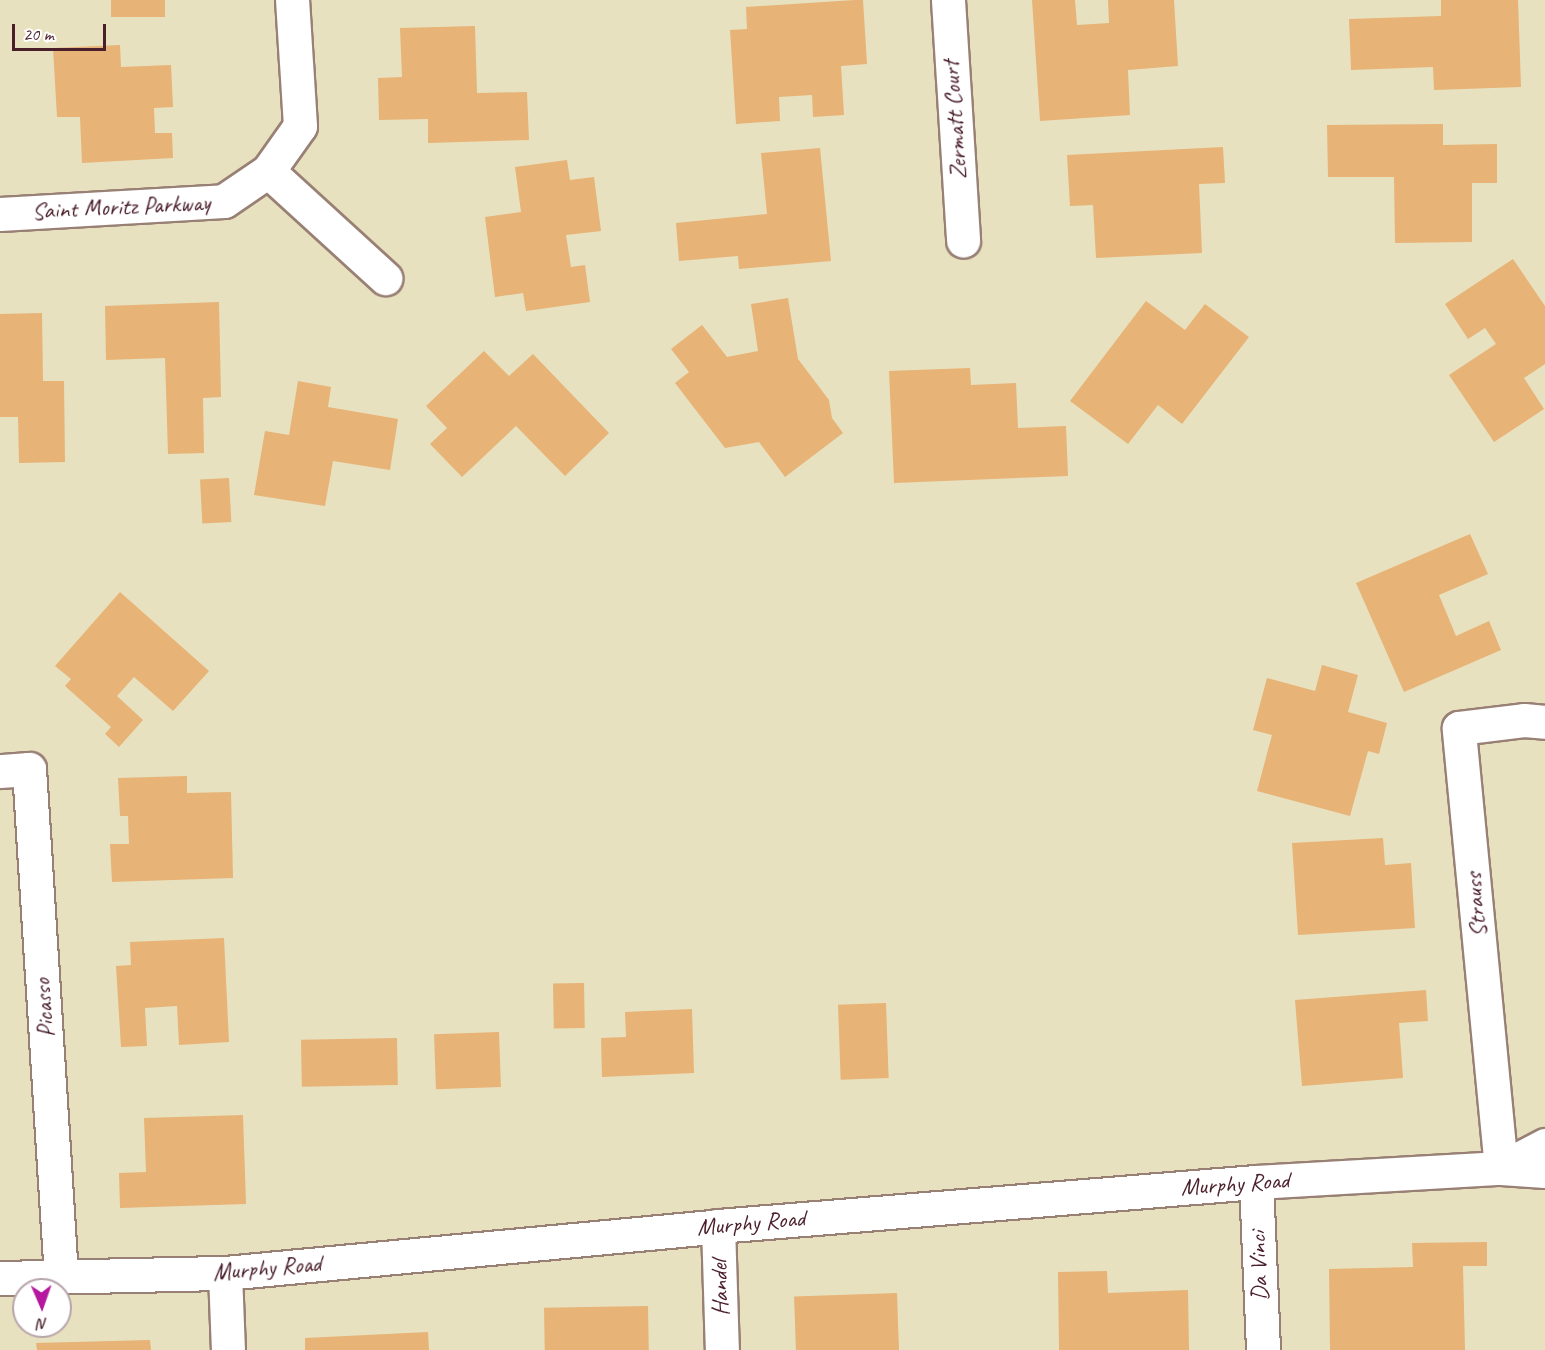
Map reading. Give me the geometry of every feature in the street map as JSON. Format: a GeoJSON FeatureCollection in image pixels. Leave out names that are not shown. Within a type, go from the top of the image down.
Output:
{"type":"FeatureCollection","features":[{"type":"Feature","properties":{"kind":"street","name":"Saint Moritz Parkway"},"geometry":{"type":"LineString","coordinates":[[0,214],[224,201],[268,171],[300,126],[292,0]]}},
{"type":"Feature","properties":{"kind":"street","name":"Zermatt Court"},"geometry":{"type":"LineString","coordinates":[[948,0],[963,241]]}},
{"type":"Feature","properties":{"kind":"street"},"geometry":{"type":"LineString","coordinates":[[268,171],[385,278]]}},
{"type":"Feature","properties":{"kind":"street","name":"Strauss"},"geometry":{"type":"LineString","coordinates":[[1501,1168],[1459,728],[1524,720],[1545,722]]}},
{"type":"Feature","properties":{"kind":"street","name":"Picasso"},"geometry":{"type":"LineString","coordinates":[[0,771],[29,770],[61,1276]]}},
{"type":"Feature","properties":{"kind":"street","name":"Murphy Road"},"geometry":{"type":"LineString","coordinates":[[1501,1168],[1545,1145]]}},
{"type":"Feature","properties":{"kind":"street","name":"Murphy Road"},"geometry":{"type":"LineString","coordinates":[[0,1278],[225,1273],[718,1226],[1256,1182],[1501,1168],[1545,1171]]}},
{"type":"Feature","properties":{"kind":"street","name":"Da Vinci"},"geometry":{"type":"LineString","coordinates":[[1256,1182],[1263,1350]]}},
{"type":"Feature","properties":{"kind":"street","name":"Handel"},"geometry":{"type":"LineString","coordinates":[[718,1226],[723,1350]]}},
{"type":"Feature","properties":{"kind":"street"},"geometry":{"type":"LineString","coordinates":[[225,1273],[228,1350]]}},
{"type":"Feature","properties":{"kind":"building"},"geometry":{"type":"Polygon","coordinates":[[[111,0],[165,0],[165,17],[111,17],[111,0]]]}},
{"type":"Feature","properties":{"kind":"building"},"geometry":{"type":"Polygon","coordinates":[[[863,0],[867,64],[841,66],[844,115],[813,117],[812,95],[779,97],[780,121],[736,124],[730,30],[747,29],[746,7],[863,0]]]}},
{"type":"Feature","properties":{"kind":"building"},"geometry":{"type":"Polygon","coordinates":[[[1032,0],[1075,0],[1077,25],[1109,23],[1108,0],[1174,0],[1178,66],[1128,70],[1130,115],[1040,121],[1032,0]]]}},
{"type":"Feature","properties":{"kind":"building"},"geometry":{"type":"Polygon","coordinates":[[[1441,0],[1518,0],[1521,87],[1434,90],[1433,67],[1351,70],[1349,19],[1441,16],[1441,0]]]}},
{"type":"Feature","properties":{"kind":"building"},"geometry":{"type":"Polygon","coordinates":[[[475,26],[477,93],[527,92],[529,140],[428,143],[428,119],[379,120],[378,78],[402,77],[400,28],[475,26]]]}},
{"type":"Feature","properties":{"kind":"building"},"geometry":{"type":"Polygon","coordinates":[[[120,45],[121,67],[171,65],[173,107],[154,108],[155,133],[172,133],[173,158],[82,163],[80,117],[57,117],[53,48],[120,45]]]}},
{"type":"Feature","properties":{"kind":"building"},"geometry":{"type":"Polygon","coordinates":[[[1443,124],[1443,145],[1497,144],[1497,183],[1472,183],[1472,242],[1395,243],[1394,177],[1328,177],[1327,125],[1443,124]]]}},
{"type":"Feature","properties":{"kind":"building"},"geometry":{"type":"Polygon","coordinates":[[[1223,147],[1225,183],[1199,184],[1202,253],[1096,258],[1093,205],[1070,206],[1067,155],[1223,147]]]}},
{"type":"Feature","properties":{"kind":"building"},"geometry":{"type":"Polygon","coordinates":[[[820,148],[831,261],[739,269],[738,256],[679,261],[676,223],[767,214],[761,153],[820,148]]]}},
{"type":"Feature","properties":{"kind":"building"},"geometry":{"type":"Polygon","coordinates":[[[567,160],[570,180],[594,177],[601,231],[566,235],[571,267],[585,265],[590,302],[526,311],[523,293],[495,297],[485,217],[521,212],[515,167],[567,160]]]}},
{"type":"Feature","properties":{"kind":"building"},"geometry":{"type":"Polygon","coordinates":[[[1513,259],[1545,306],[1545,364],[1524,378],[1544,409],[1494,442],[1449,375],[1496,344],[1485,328],[1468,339],[1445,304],[1513,259]]]}},
{"type":"Feature","properties":{"kind":"building"},"geometry":{"type":"Polygon","coordinates":[[[788,298],[798,359],[829,400],[832,418],[843,433],[785,477],[759,442],[725,448],[675,383],[689,372],[671,349],[702,325],[727,357],[758,351],[751,304],[788,298]]]}},
{"type":"Feature","properties":{"kind":"building"},"geometry":{"type":"Polygon","coordinates":[[[1146,301],[1185,330],[1205,304],[1249,337],[1182,424],[1158,405],[1128,444],[1070,401],[1146,301]]]}},
{"type":"Feature","properties":{"kind":"building"},"geometry":{"type":"Polygon","coordinates":[[[219,302],[221,397],[203,398],[204,453],[168,454],[165,358],[106,360],[105,306],[219,302]]]}},
{"type":"Feature","properties":{"kind":"building"},"geometry":{"type":"Polygon","coordinates":[[[42,313],[43,381],[64,381],[65,462],[19,463],[18,417],[0,417],[0,314],[42,313]]]}},
{"type":"Feature","properties":{"kind":"building"},"geometry":{"type":"Polygon","coordinates":[[[484,351],[509,376],[533,354],[609,433],[565,476],[516,426],[462,477],[430,444],[447,428],[426,406],[484,351]]]}},
{"type":"Feature","properties":{"kind":"building"},"geometry":{"type":"Polygon","coordinates":[[[970,368],[971,385],[1016,383],[1018,428],[1066,426],[1068,476],[894,483],[889,371],[970,368]]]}},
{"type":"Feature","properties":{"kind":"building"},"geometry":{"type":"Polygon","coordinates":[[[298,381],[331,387],[328,407],[398,419],[390,470],[333,461],[325,506],[254,495],[265,431],[289,435],[298,381]]]}},
{"type":"Feature","properties":{"kind":"building"},"geometry":{"type":"Polygon","coordinates":[[[229,478],[231,522],[202,523],[200,480],[229,478]]]}},
{"type":"Feature","properties":{"kind":"building"},"geometry":{"type":"Polygon","coordinates":[[[1470,534],[1488,574],[1439,595],[1456,636],[1489,621],[1501,650],[1404,692],[1356,583],[1470,534]]]}},
{"type":"Feature","properties":{"kind":"building"},"geometry":{"type":"Polygon","coordinates":[[[120,592],[209,671],[173,711],[134,677],[117,696],[143,720],[119,747],[105,734],[111,727],[65,686],[71,679],[55,666],[120,592]]]}},
{"type":"Feature","properties":{"kind":"building"},"geometry":{"type":"Polygon","coordinates":[[[1322,665],[1358,675],[1348,712],[1387,723],[1379,754],[1368,751],[1350,816],[1257,791],[1272,735],[1253,730],[1267,678],[1315,691],[1322,665]]]}},
{"type":"Feature","properties":{"kind":"building"},"geometry":{"type":"Polygon","coordinates":[[[187,776],[187,793],[231,792],[233,878],[112,882],[110,844],[129,844],[128,816],[120,816],[118,778],[187,776]]]}},
{"type":"Feature","properties":{"kind":"building"},"geometry":{"type":"Polygon","coordinates":[[[1383,838],[1385,865],[1411,863],[1415,928],[1298,935],[1292,843],[1383,838]]]}},
{"type":"Feature","properties":{"kind":"building"},"geometry":{"type":"Polygon","coordinates":[[[224,938],[229,1042],[179,1045],[177,1006],[145,1008],[147,1046],[121,1047],[116,966],[131,965],[130,942],[224,938]]]}},
{"type":"Feature","properties":{"kind":"building"},"geometry":{"type":"Polygon","coordinates":[[[584,983],[585,1028],[554,1029],[553,984],[584,983]]]}},
{"type":"Feature","properties":{"kind":"building"},"geometry":{"type":"Polygon","coordinates":[[[1426,990],[1428,1021],[1399,1023],[1403,1078],[1302,1086],[1295,1000],[1426,990]]]}},
{"type":"Feature","properties":{"kind":"building"},"geometry":{"type":"Polygon","coordinates":[[[886,1003],[889,1078],[841,1080],[838,1005],[886,1003]]]}},
{"type":"Feature","properties":{"kind":"building"},"geometry":{"type":"Polygon","coordinates":[[[692,1009],[694,1073],[602,1077],[601,1038],[626,1037],[625,1012],[692,1009]]]}},
{"type":"Feature","properties":{"kind":"building"},"geometry":{"type":"Polygon","coordinates":[[[499,1032],[501,1087],[436,1089],[434,1034],[499,1032]]]}},
{"type":"Feature","properties":{"kind":"building"},"geometry":{"type":"Polygon","coordinates":[[[397,1038],[398,1085],[302,1087],[301,1040],[397,1038]]]}},
{"type":"Feature","properties":{"kind":"building"},"geometry":{"type":"Polygon","coordinates":[[[243,1115],[246,1204],[120,1208],[119,1173],[146,1172],[144,1118],[243,1115]]]}},
{"type":"Feature","properties":{"kind":"building"},"geometry":{"type":"Polygon","coordinates":[[[1487,1242],[1487,1266],[1463,1266],[1465,1350],[1330,1350],[1329,1269],[1413,1267],[1412,1243],[1487,1242]]]}},
{"type":"Feature","properties":{"kind":"building"},"geometry":{"type":"Polygon","coordinates":[[[1107,1271],[1108,1293],[1188,1290],[1189,1350],[1059,1350],[1058,1272],[1107,1271]]]}},
{"type":"Feature","properties":{"kind":"building"},"geometry":{"type":"Polygon","coordinates":[[[897,1293],[899,1350],[796,1350],[794,1297],[897,1293]]]}},
{"type":"Feature","properties":{"kind":"building"},"geometry":{"type":"Polygon","coordinates":[[[648,1306],[649,1350],[545,1350],[544,1308],[648,1306]]]}},
{"type":"Feature","properties":{"kind":"building"},"geometry":{"type":"Polygon","coordinates":[[[428,1332],[429,1350],[305,1350],[305,1338],[428,1332]]]}},
{"type":"Feature","properties":{"kind":"building"},"geometry":{"type":"Polygon","coordinates":[[[150,1340],[151,1350],[37,1350],[36,1343],[150,1340]]]}}]}
